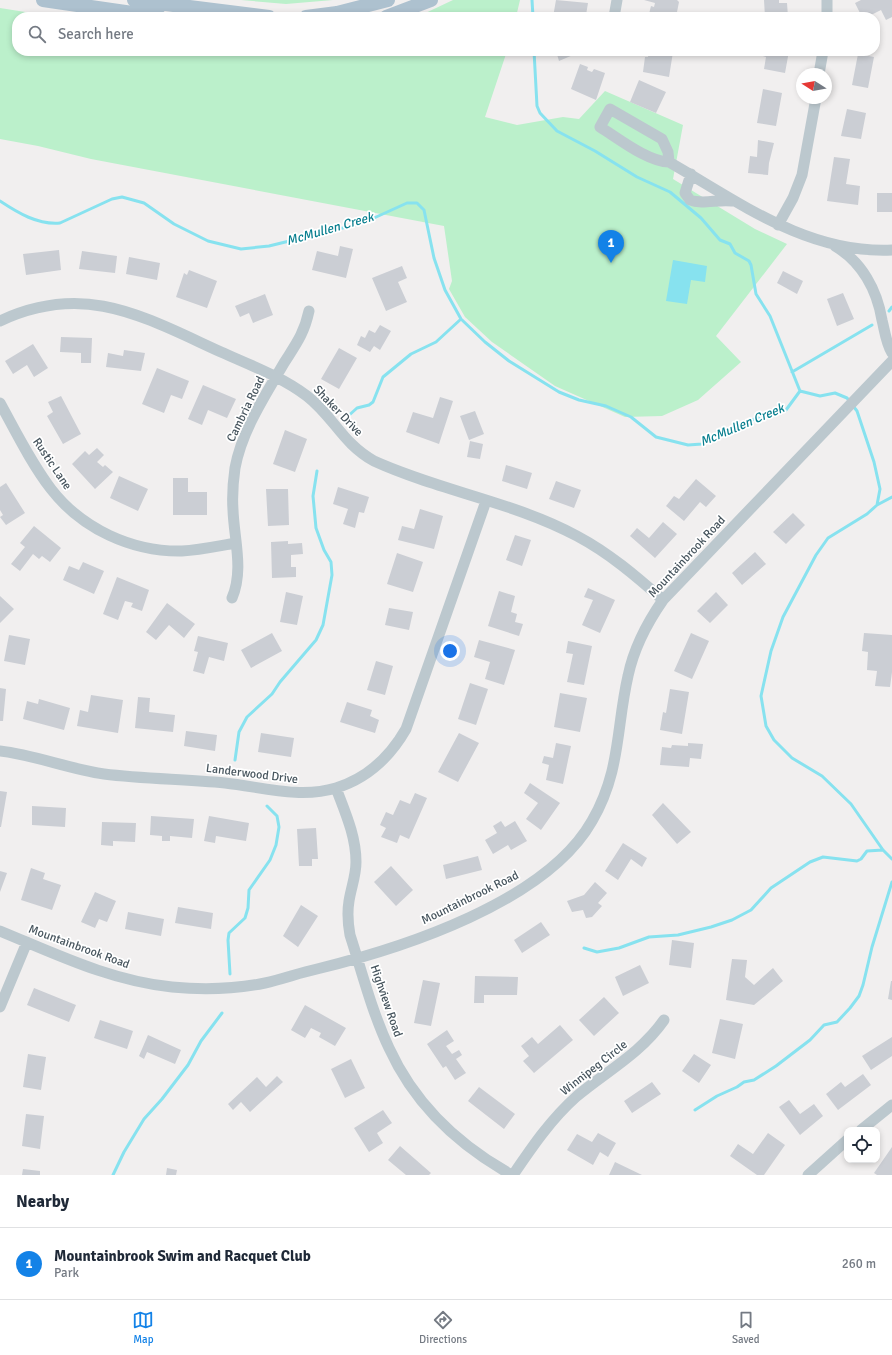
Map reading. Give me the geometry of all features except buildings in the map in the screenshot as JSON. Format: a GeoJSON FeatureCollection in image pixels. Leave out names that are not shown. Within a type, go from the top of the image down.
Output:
{"type":"FeatureCollection","features":[{"type":"Feature","properties":{"kind":"main road"},"geometry":{"type":"LineString","coordinates":[[43,0],[126,12]]}},
{"type":"Feature","properties":{"kind":"main road"},"geometry":{"type":"LineString","coordinates":[[134,0],[229,12]]}},
{"type":"Feature","properties":{"kind":"main road"},"geometry":{"type":"LineString","coordinates":[[341,12],[388,0]]}},
{"type":"Feature","properties":{"kind":"main road"},"geometry":{"type":"LineString","coordinates":[[400,12],[432,0]]}},
{"type":"Feature","properties":{"kind":"street"},"geometry":{"type":"LineString","coordinates":[[615,12],[617,0]]}},
{"type":"Feature","properties":{"kind":"street"},"geometry":{"type":"LineString","coordinates":[[827,0],[827,12]]}},
{"type":"Feature","properties":{"kind":"street"},"geometry":{"type":"LineString","coordinates":[[820,68],[822,56]]}},
{"type":"Feature","properties":{"kind":"street"},"geometry":{"type":"LineString","coordinates":[[778,225],[793,198],[802,175],[815,104]]}},
{"type":"Feature","properties":{"kind":"street"},"geometry":{"type":"LineString","coordinates":[[669,162],[668,152],[662,139],[610,109],[600,127],[651,157],[663,162],[669,162],[691,174],[732,201],[757,215],[778,225],[821,240],[849,255],[860,267],[870,282],[877,299],[888,346],[892,353]]}},
{"type":"Feature","properties":{"kind":"street"},"geometry":{"type":"LineString","coordinates":[[691,174],[685,193],[690,200],[702,202],[716,200],[732,201]]}},
{"type":"Feature","properties":{"kind":"street"},"geometry":{"type":"LineString","coordinates":[[821,240],[857,248],[892,250]]}},
{"type":"Feature","properties":{"kind":"street","name":"Shaker Drive"},"geometry":{"type":"LineString","coordinates":[[0,321],[25,310],[47,305],[71,303],[94,304],[117,308],[140,315],[299,390],[315,403],[346,440],[367,457],[382,465],[547,522],[590,543],[623,565],[663,600]]}},
{"type":"Feature","properties":{"kind":"street","name":"Cambria Road"},"geometry":{"type":"LineString","coordinates":[[232,598],[238,579],[233,487],[238,457],[249,426],[275,378],[302,335],[309,311]]}},
{"type":"Feature","properties":{"kind":"street","name":"Mountainbrook Road"},"geometry":{"type":"LineString","coordinates":[[0,931],[94,970],[125,979],[172,987],[205,989],[237,987],[265,983],[358,959],[405,944],[449,926],[492,905],[534,881],[558,863],[578,842],[602,804],[609,783],[619,739],[626,686],[635,650],[646,626],[663,600],[892,361]]}},
{"type":"Feature","properties":{"kind":"street","name":"Rustic Lane"},"geometry":{"type":"LineString","coordinates":[[0,403],[38,471],[51,489],[70,510],[87,523],[123,541],[144,547],[165,550],[205,548],[236,543]]}},
{"type":"Feature","properties":{"kind":"street","name":"Landerwood Drive"},"geometry":{"type":"LineString","coordinates":[[0,751],[103,774],[226,783],[297,793],[336,788],[363,776],[376,767],[397,745],[406,729],[486,501]]}},
{"type":"Feature","properties":{"kind":"street","name":"Highview Road"},"geometry":{"type":"LineString","coordinates":[[336,788],[355,846],[355,879],[349,900],[348,916],[350,935],[389,1048],[401,1073],[416,1096],[434,1117],[473,1152],[513,1175]]}},
{"type":"Feature","properties":{"kind":"street"},"geometry":{"type":"LineString","coordinates":[[0,1006],[27,942]]}},
{"type":"Feature","properties":{"kind":"street","name":"Winnipeg Circle"},"geometry":{"type":"LineString","coordinates":[[513,1175],[543,1132],[562,1110],[595,1082],[636,1052],[654,1034],[664,1020]]}},
{"type":"Feature","properties":{"kind":"street"},"geometry":{"type":"LineString","coordinates":[[865,1127],[892,1105]]}},
{"type":"Feature","properties":{"kind":"street"},"geometry":{"type":"LineString","coordinates":[[808,1175],[844,1142]]}},
{"type":"Feature","properties":{"kind":"green space"},"geometry":{"type":"Polygon","coordinates":[[[241,0],[333,0],[286,4],[241,0]]]}},
{"type":"Feature","properties":{"kind":"green space"},"geometry":{"type":"Polygon","coordinates":[[[453,0],[520,0],[517,12],[428,12],[453,0]]]}},
{"type":"Feature","properties":{"kind":"green space"},"geometry":{"type":"Polygon","coordinates":[[[0,8],[25,12],[12,12],[12,56],[505,56],[485,117],[517,125],[563,117],[579,119],[605,91],[683,125],[673,179],[755,229],[787,244],[716,336],[741,362],[698,400],[662,416],[625,417],[555,386],[492,342],[465,317],[449,289],[452,281],[444,226],[91,159],[38,146],[0,139],[0,8]]]}},
{"type":"Feature","properties":{"kind":"water"},"geometry":{"type":"Polygon","coordinates":[[[673,260],[707,266],[705,282],[691,280],[687,304],[666,301],[673,260]]]}},
{"type":"Feature","properties":{"kind":"waterway"},"geometry":{"type":"LineString","coordinates":[[532,0],[533,12]]}},
{"type":"Feature","properties":{"kind":"waterway"},"geometry":{"type":"LineString","coordinates":[[534,56],[537,106],[540,113],[557,131],[595,151],[637,177],[670,192],[701,218],[720,240],[730,244],[735,253],[749,261],[756,294],[770,316],[800,391]]}},
{"type":"Feature","properties":{"kind":"waterway","name":"McMullen Creek"},"geometry":{"type":"LineString","coordinates":[[0,201],[21,214],[36,220],[60,223],[112,199],[122,197],[144,203],[174,224],[208,241],[241,249],[269,246],[363,223],[407,203],[417,203],[424,210],[434,258],[445,290],[461,319],[485,342],[509,361],[559,392],[579,400],[606,406],[631,417],[656,437],[688,445],[702,444],[748,421],[786,410],[800,391]]}},
{"type":"Feature","properties":{"kind":"waterway"},"geometry":{"type":"LineString","coordinates":[[889,311],[892,307]]}},
{"type":"Feature","properties":{"kind":"waterway"},"geometry":{"type":"LineString","coordinates":[[346,418],[357,408],[369,405],[373,402],[383,377],[411,354],[436,342],[461,319]]}},
{"type":"Feature","properties":{"kind":"waterway"},"geometry":{"type":"LineString","coordinates":[[792,372],[872,325]]}},
{"type":"Feature","properties":{"kind":"waterway","name":"McMullen Creek"},"geometry":{"type":"LineString","coordinates":[[800,391],[820,396],[835,393],[847,398],[857,411],[874,462],[880,489],[877,505]]}},
{"type":"Feature","properties":{"kind":"waterway"},"geometry":{"type":"LineString","coordinates":[[235,760],[239,732],[247,717],[272,694],[280,682],[316,640],[323,625],[332,575],[331,562],[324,550],[316,528],[313,496],[317,471]]}},
{"type":"Feature","properties":{"kind":"waterway","name":"McMullen Creek"},"geometry":{"type":"LineString","coordinates":[[892,497],[877,505],[867,514],[828,538],[816,555],[783,617],[771,651],[761,696],[766,726],[774,740],[792,758],[822,776],[851,804],[883,850],[892,859]]}},
{"type":"Feature","properties":{"kind":"waterway"},"geometry":{"type":"LineString","coordinates":[[230,974],[229,933],[245,918],[248,908],[249,890],[270,860],[276,845],[279,827],[277,816],[267,806]]}},
{"type":"Feature","properties":{"kind":"waterway"},"geometry":{"type":"LineString","coordinates":[[584,948],[597,952],[619,948],[649,937],[678,935],[711,927],[732,920],[751,910],[771,888],[810,862],[823,857],[857,861],[861,859],[867,851],[883,850]]}},
{"type":"Feature","properties":{"kind":"waterway"},"geometry":{"type":"LineString","coordinates":[[695,1110],[717,1096],[737,1087],[744,1082],[754,1080],[776,1066],[810,1040],[824,1025],[837,1022],[850,1008],[859,996],[863,985],[872,947],[892,882]]}},
{"type":"Feature","properties":{"kind":"waterway"},"geometry":{"type":"LineString","coordinates":[[113,1175],[124,1152],[144,1119],[162,1099],[188,1065],[201,1041],[222,1013]]}},
{"type":"Feature","properties":{"kind":"place","name":"Mountainbrook Swim and Racquet Club"},"geometry":{"type":"Point","coordinates":[611,263]}}]}
